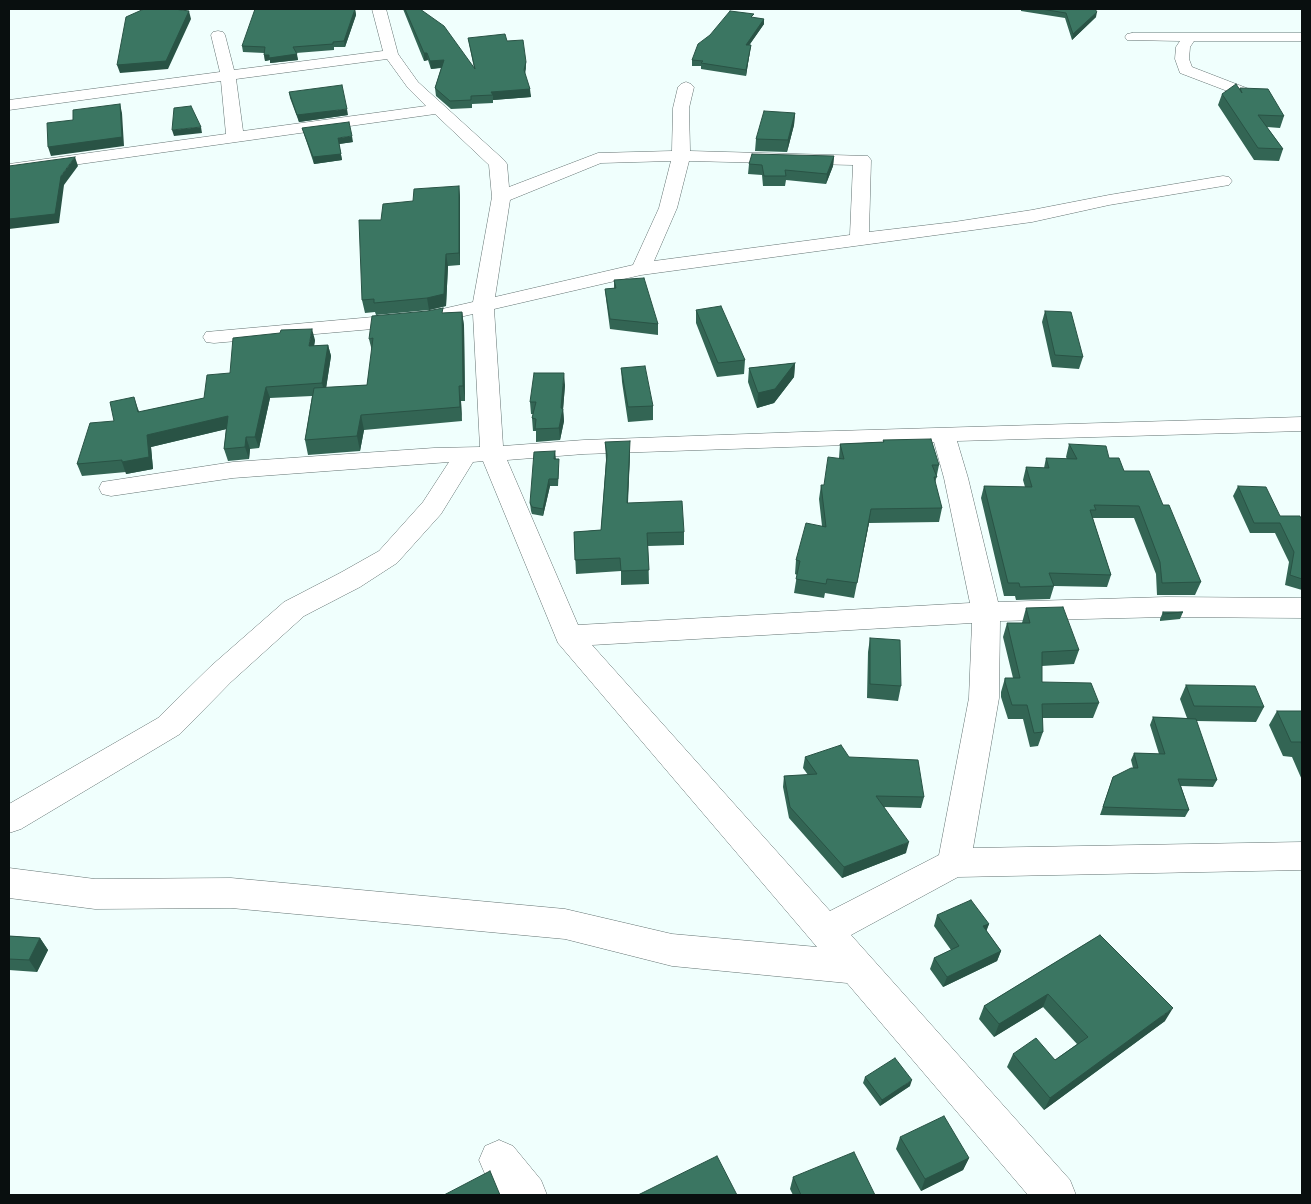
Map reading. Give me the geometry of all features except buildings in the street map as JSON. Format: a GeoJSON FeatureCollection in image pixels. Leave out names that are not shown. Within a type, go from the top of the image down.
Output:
{"type":"FeatureCollection","features":[{"type":"Feature","properties":{"kind":"street"},"geometry":{"type":"LineString","coordinates":[[379,9],[391,54],[413,85],[498,164],[501,198],[483,305],[479,454],[568,636],[1054,1195]]}},
{"type":"Feature","properties":{"kind":"street"},"geometry":{"type":"LineString","coordinates":[[218,35],[228,76],[235,136]]}},
{"type":"Feature","properties":{"kind":"street"},"geometry":{"type":"LineString","coordinates":[[1132,37],[1302,37]]}},
{"type":"Feature","properties":{"kind":"street"},"geometry":{"type":"LineString","coordinates":[[1190,37],[1184,47],[1182,59],[1185,70],[1242,92]]}},
{"type":"Feature","properties":{"kind":"street"},"geometry":{"type":"LineString","coordinates":[[9,105],[391,54]]}},
{"type":"Feature","properties":{"kind":"street"},"geometry":{"type":"LineString","coordinates":[[641,269],[668,208],[681,156],[681,108],[686,87]]}},
{"type":"Feature","properties":{"kind":"street"},"geometry":{"type":"LineString","coordinates":[[9,169],[439,109]]}},
{"type":"Feature","properties":{"kind":"street"},"geometry":{"type":"LineString","coordinates":[[501,198],[598,158],[681,156],[862,160],[859,239]]}},
{"type":"Feature","properties":{"kind":"street"},"geometry":{"type":"LineString","coordinates":[[214,337],[429,318],[641,269],[974,225],[1032,216],[1108,200],[1223,182]]}},
{"type":"Feature","properties":{"kind":"street"},"geometry":{"type":"LineString","coordinates":[[111,488],[233,470],[584,447],[1302,424]]}},
{"type":"Feature","properties":{"kind":"street"},"geometry":{"type":"LineString","coordinates":[[944,434],[956,478],[986,612],[984,698],[954,863]]}},
{"type":"Feature","properties":{"kind":"street"},"geometry":{"type":"LineString","coordinates":[[9,820],[169,726],[221,674],[294,609],[350,580],[388,557],[479,454]]}},
{"type":"Feature","properties":{"kind":"street"},"geometry":{"type":"LineString","coordinates":[[568,636],[986,612],[1166,607],[1302,608]]}},
{"type":"Feature","properties":{"kind":"street"},"geometry":{"type":"LineString","coordinates":[[825,931],[954,863],[1302,856]]}},
{"type":"Feature","properties":{"kind":"street"},"geometry":{"type":"LineString","coordinates":[[9,884],[95,894],[231,893],[565,924],[672,950],[855,967]]}},
{"type":"Feature","properties":{"kind":"street"},"geometry":{"type":"LineString","coordinates":[[499,1160],[526,1195]]}}]}
